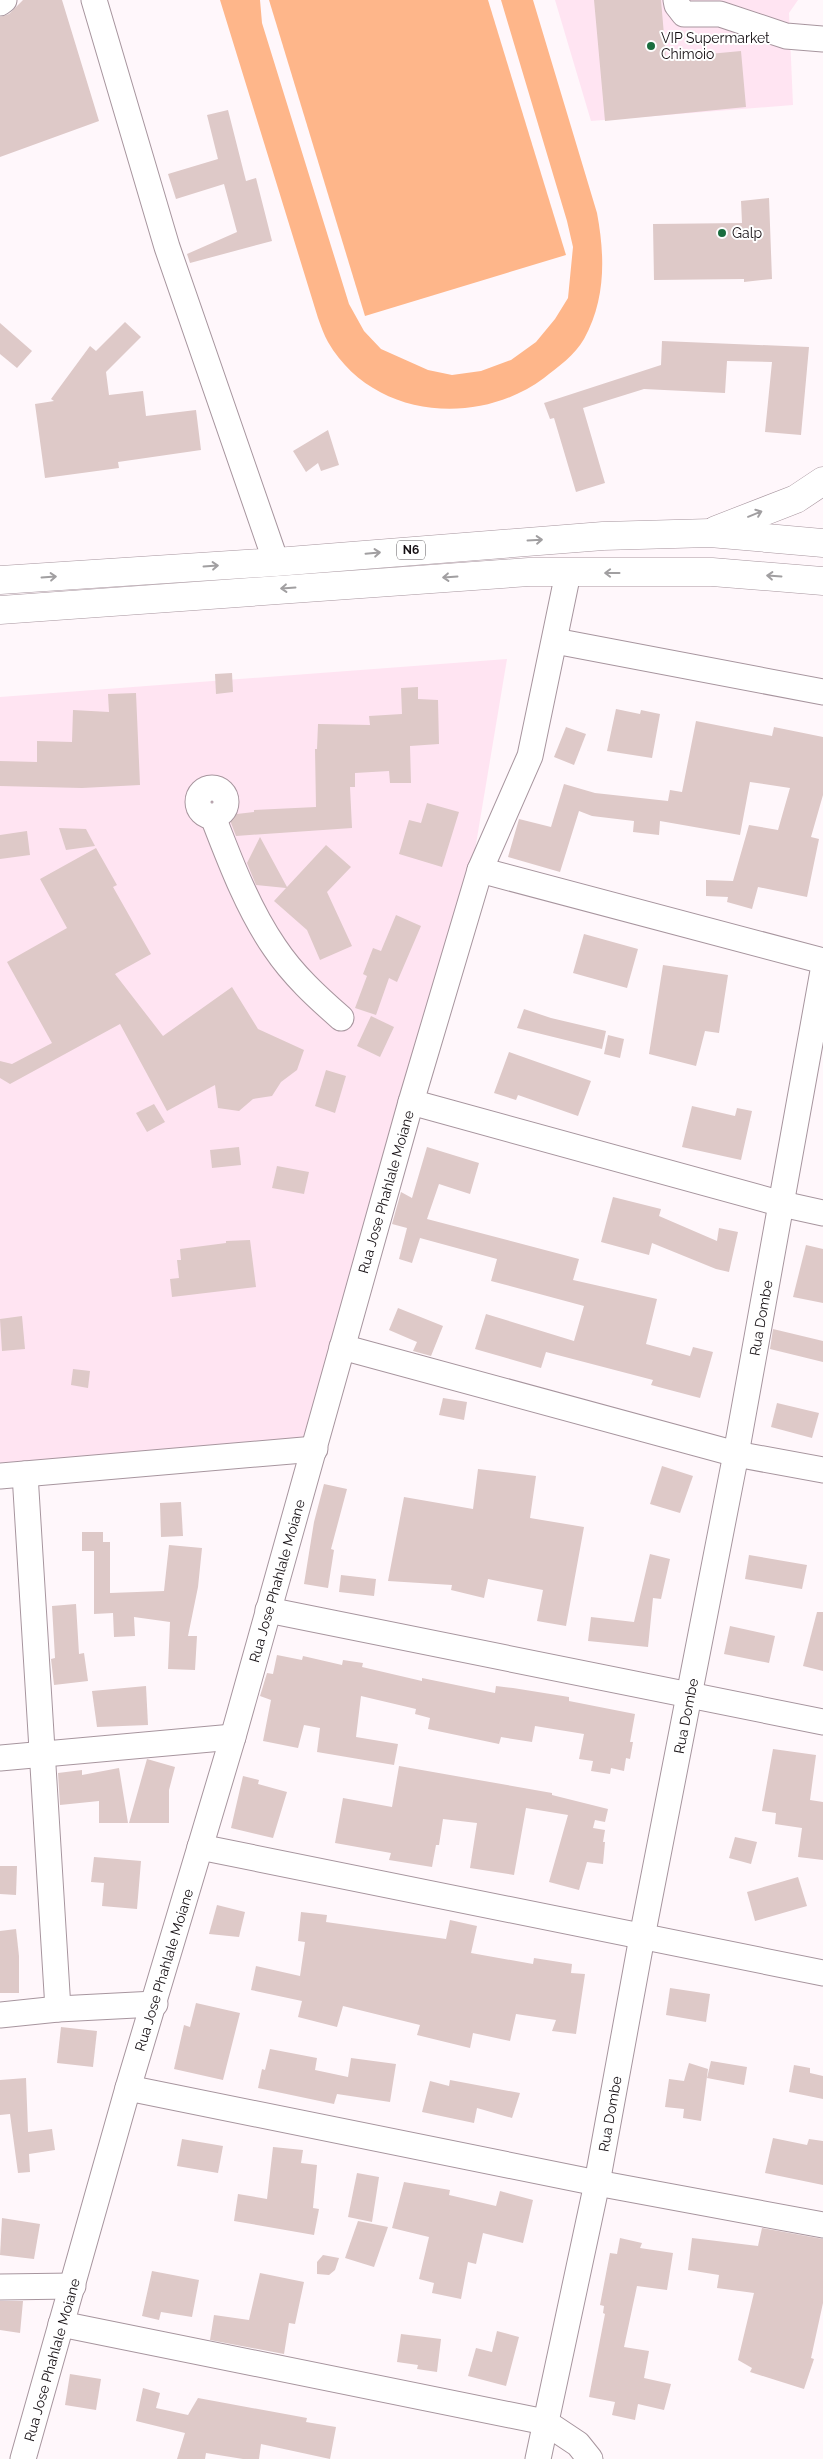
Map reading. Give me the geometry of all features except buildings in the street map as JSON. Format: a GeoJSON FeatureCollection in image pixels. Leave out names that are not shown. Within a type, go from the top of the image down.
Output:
{"type":"FeatureCollection","features":[{"type":"Feature","properties":{"kind":"highway"},"geometry":{"type":"LineString","coordinates":[[710,533],[796,499],[823,481]]}},
{"type":"Feature","properties":{"kind":"highway","name":"N6"},"geometry":{"type":"LineString","coordinates":[[0,580],[276,562],[526,540],[710,533],[823,543]]}},
{"type":"Feature","properties":{"kind":"highway","name":"N6"},"geometry":{"type":"LineString","coordinates":[[0,610],[510,573],[712,572],[823,581]]}},
{"type":"Feature","properties":{"kind":"street"},"geometry":{"type":"LineString","coordinates":[[0,3],[4,0]]}},
{"type":"Feature","properties":{"kind":"street"},"geometry":{"type":"LineString","coordinates":[[94,0],[167,247],[276,562]]}},
{"type":"Feature","properties":{"kind":"street"},"geometry":{"type":"LineString","coordinates":[[676,0],[677,5],[684,14],[719,7],[786,36],[823,39]]}},
{"type":"Feature","properties":{"kind":"street","name":"Rua Jose Phahlale Moiane"},"geometry":{"type":"LineString","coordinates":[[23,2459],[61,2324],[74,2286],[128,2088],[233,1737],[411,1102],[480,870],[530,756],[568,573]]}},
{"type":"Feature","properties":{"kind":"street"},"geometry":{"type":"LineString","coordinates":[[555,641],[823,692]]}},
{"type":"Feature","properties":{"kind":"street"},"geometry":{"type":"LineString","coordinates":[[213,817],[224,849],[250,903],[275,948],[293,971],[341,1018]]}},
{"type":"Feature","properties":{"kind":"street"},"geometry":{"type":"LineString","coordinates":[[480,870],[823,960]]}},
{"type":"Feature","properties":{"kind":"street","name":"Rua Dombe"},"geometry":{"type":"LineString","coordinates":[[538,2459],[597,2183],[642,1937],[736,1454],[823,971]]}},
{"type":"Feature","properties":{"kind":"street"},"geometry":{"type":"LineString","coordinates":[[411,1102],[782,1204],[823,1213]]}},
{"type":"Feature","properties":{"kind":"street"},"geometry":{"type":"LineString","coordinates":[[342,1347],[736,1454],[823,1470]]}},
{"type":"Feature","properties":{"kind":"street"},"geometry":{"type":"LineString","coordinates":[[0,1476],[315,1449]]}},
{"type":"Feature","properties":{"kind":"street"},"geometry":{"type":"LineString","coordinates":[[25,1474],[58,2009]]}},
{"type":"Feature","properties":{"kind":"street"},"geometry":{"type":"LineString","coordinates":[[268,1610],[823,1722]]}},
{"type":"Feature","properties":{"kind":"street"},"geometry":{"type":"LineString","coordinates":[[0,1758],[233,1737]]}},
{"type":"Feature","properties":{"kind":"street"},"geometry":{"type":"LineString","coordinates":[[200,1847],[823,1973]]}},
{"type":"Feature","properties":{"kind":"street"},"geometry":{"type":"LineString","coordinates":[[0,2015],[58,2009],[154,2004]]}},
{"type":"Feature","properties":{"kind":"street"},"geometry":{"type":"LineString","coordinates":[[128,2088],[597,2183],[823,2225]]}},
{"type":"Feature","properties":{"kind":"street"},"geometry":{"type":"LineString","coordinates":[[0,2287],[74,2286]]}},
{"type":"Feature","properties":{"kind":"street"},"geometry":{"type":"LineString","coordinates":[[61,2324],[545,2422],[578,2444],[590,2459]]}},
{"type":"Feature","properties":{"kind":"shaded area"},"geometry":{"type":"Polygon","coordinates":[[[220,0],[260,0],[262,23],[349,304],[364,331],[381,349],[428,370],[452,375],[481,371],[511,360],[536,342],[555,319],[568,298],[573,247],[567,221],[501,0],[533,0],[597,213],[600,229],[602,277],[600,293],[591,324],[584,339],[571,355],[544,378],[517,394],[488,404],[458,409],[427,407],[398,400],[371,387],[347,367],[328,342],[318,318],[220,0]]]}},
{"type":"Feature","properties":{"kind":"shaded area"},"geometry":{"type":"Polygon","coordinates":[[[269,0],[488,0],[566,255],[365,316],[269,0]]]}},
{"type":"Feature","properties":{"kind":"shaded area"},"geometry":{"type":"Polygon","coordinates":[[[555,0],[798,0],[789,13],[793,105],[591,121],[555,0]]]}},
{"type":"Feature","properties":{"kind":"shaded area"},"geometry":{"type":"Polygon","coordinates":[[[507,659],[473,862],[310,1446],[0,1478],[0,697],[507,659]]]}},
{"type":"Feature","properties":{"kind":"place","name":"VIP Supermarket Chimoio"},"geometry":{"type":"Point","coordinates":[651,46]}},
{"type":"Feature","properties":{"kind":"place","name":"Galp"},"geometry":{"type":"Point","coordinates":[722,233]}}]}
